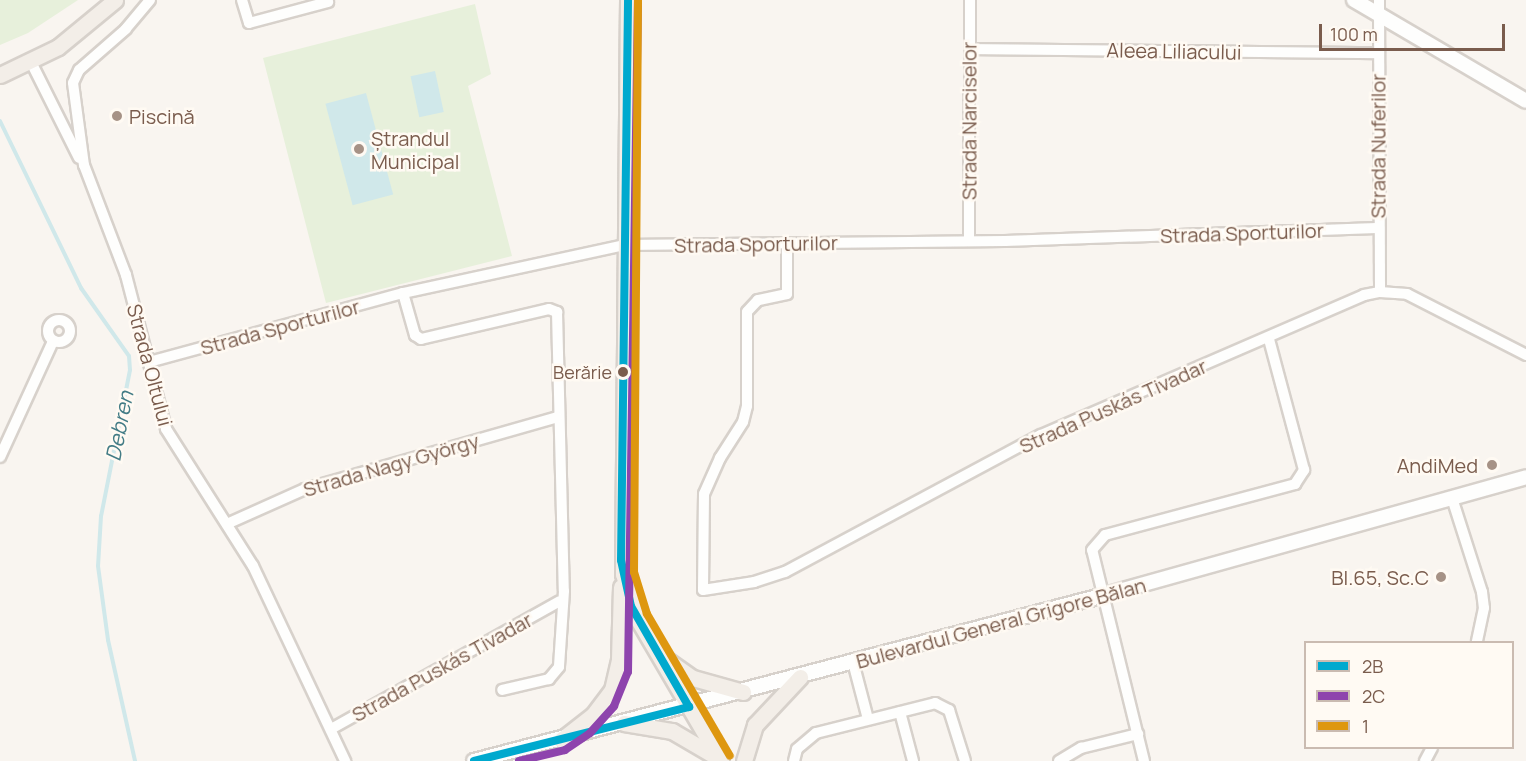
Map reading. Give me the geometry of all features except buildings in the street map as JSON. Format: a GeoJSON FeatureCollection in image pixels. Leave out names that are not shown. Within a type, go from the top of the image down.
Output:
{"type":"FeatureCollection","features":[{"type":"Feature","properties":{"kind":"main road"},"geometry":{"type":"LineString","coordinates":[[7,72],[31,62],[81,31],[115,0]]}},
{"type":"Feature","properties":{"kind":"main road"},"geometry":{"type":"LineString","coordinates":[[561,740],[593,715],[615,680],[621,560],[628,0]]}},
{"type":"Feature","properties":{"kind":"main road"},"geometry":{"type":"LineString","coordinates":[[1354,0],[1379,7],[1526,101]]}},
{"type":"Feature","properties":{"kind":"main road","name":"Bulevardul General Grigore Bălan"},"geometry":{"type":"LineString","coordinates":[[474,761],[689,707],[1101,596],[1526,477]]}},
{"type":"Feature","properties":{"kind":"main road"},"geometry":{"type":"LineString","coordinates":[[621,560],[627,596],[720,761]]}},
{"type":"Feature","properties":{"kind":"main road"},"geometry":{"type":"LineString","coordinates":[[657,652],[693,678],[743,692]]}},
{"type":"Feature","properties":{"kind":"main road"},"geometry":{"type":"LineString","coordinates":[[744,761],[755,725],[800,677]]}},
{"type":"Feature","properties":{"kind":"main road"},"geometry":{"type":"LineString","coordinates":[[624,723],[678,733],[720,761]]}},
{"type":"Feature","properties":{"kind":"street","name":"Strada Oltului"},"geometry":{"type":"LineString","coordinates":[[150,0],[126,29],[79,70],[73,83],[84,165],[115,240],[166,429],[229,523],[345,761]]}},
{"type":"Feature","properties":{"kind":"street"},"geometry":{"type":"LineString","coordinates":[[243,0],[249,22],[328,2]]}},
{"type":"Feature","properties":{"kind":"street","name":"Strada Narciselor"},"geometry":{"type":"LineString","coordinates":[[969,242],[970,0]]}},
{"type":"Feature","properties":{"kind":"street","name":"Strada Nuferilor"},"geometry":{"type":"LineString","coordinates":[[1379,7],[1377,228],[1380,292]]}},
{"type":"Feature","properties":{"kind":"street","name":"Aleea Liliacului"},"geometry":{"type":"LineString","coordinates":[[970,49],[1378,53]]}},
{"type":"Feature","properties":{"kind":"street"},"geometry":{"type":"LineString","coordinates":[[31,62],[84,165]]}},
{"type":"Feature","properties":{"kind":"street","name":"Strada Sporturilor"},"geometry":{"type":"LineString","coordinates":[[149,362],[403,293],[625,245],[969,242],[1377,228]]}},
{"type":"Feature","properties":{"kind":"street","name":"Strada Puskás Tivadar"},"geometry":{"type":"LineString","coordinates":[[787,244],[787,294],[758,300],[747,312],[747,406],[743,422],[720,458],[704,494],[702,591],[754,582],[785,572],[1041,435],[1269,339],[1345,302],[1380,292],[1418,298],[1526,355]]}},
{"type":"Feature","properties":{"kind":"street"},"geometry":{"type":"LineString","coordinates":[[403,293],[415,335],[421,339],[554,309],[564,591],[557,603],[559,668],[549,679],[502,690]]}},
{"type":"Feature","properties":{"kind":"street"},"geometry":{"type":"LineString","coordinates":[[1144,761],[1101,596],[1092,550],[1105,535],[1295,484],[1304,470],[1269,339]]}},
{"type":"Feature","properties":{"kind":"street"},"geometry":{"type":"LineString","coordinates":[[0,458],[53,340]]}},
{"type":"Feature","properties":{"kind":"street","name":"Strada Nagy György"},"geometry":{"type":"LineString","coordinates":[[229,523],[305,489],[557,417]]}},
{"type":"Feature","properties":{"kind":"street"},"geometry":{"type":"LineString","coordinates":[[1452,498],[1482,592],[1483,618],[1477,641]]}},
{"type":"Feature","properties":{"kind":"street","name":"Strada Puskás Tivadar"},"geometry":{"type":"LineString","coordinates":[[331,729],[467,650],[557,603]]}},
{"type":"Feature","properties":{"kind":"street"},"geometry":{"type":"LineString","coordinates":[[853,662],[868,719]]}},
{"type":"Feature","properties":{"kind":"street"},"geometry":{"type":"LineString","coordinates":[[794,761],[806,738],[868,719],[935,703],[945,705],[965,761]]}},
{"type":"Feature","properties":{"kind":"street"},"geometry":{"type":"LineString","coordinates":[[900,712],[913,761]]}},
{"type":"Feature","properties":{"kind":"street"},"geometry":{"type":"LineString","coordinates":[[1059,761],[1081,748],[1137,734]]}},
{"type":"Feature","properties":{"kind":"green space"},"geometry":{"type":"Polygon","coordinates":[[[0,0],[78,0],[28,33],[0,45],[0,0]]]}},
{"type":"Feature","properties":{"kind":"green space"},"geometry":{"type":"Polygon","coordinates":[[[475,4],[491,74],[468,86],[512,256],[326,303],[263,58],[475,4]]]}},
{"type":"Feature","properties":{"kind":"water"},"geometry":{"type":"Polygon","coordinates":[[[435,71],[444,112],[419,117],[411,76],[435,71]]]}},
{"type":"Feature","properties":{"kind":"water","name":"Ștrandul Municipal"},"geometry":{"type":"Polygon","coordinates":[[[366,93],[393,194],[353,205],[325,104],[366,93]]]}},
{"type":"Feature","properties":{"kind":"waterway","name":"Debren"},"geometry":{"type":"LineString","coordinates":[[0,121],[81,288],[129,356],[130,370],[101,516],[98,566],[108,640],[135,761]]}},
{"type":"Feature","properties":{"kind":"transit line","name":"2B"},"geometry":{"type":"LineString","coordinates":[[474,761],[689,707],[631,606],[621,560],[628,0]]}},
{"type":"Feature","properties":{"kind":"transit line","name":"2C"},"geometry":{"type":"LineString","coordinates":[[519,761],[565,750],[590,733],[614,706],[628,672],[638,0]]}},
{"type":"Feature","properties":{"kind":"transit line","name":"1"},"geometry":{"type":"LineString","coordinates":[[638,0],[634,572],[647,614],[730,756]]}},
{"type":"Feature","properties":{"kind":"place","name":"Piscină"},"geometry":{"type":"Point","coordinates":[117,116]}},
{"type":"Feature","properties":{"kind":"place","name":"Ștrandul Municipal"},"geometry":{"type":"Point","coordinates":[359,149]}},
{"type":"Feature","properties":{"kind":"place","name":"Berărie"},"geometry":{"type":"Point","coordinates":[623,372]}},
{"type":"Feature","properties":{"kind":"place","name":"AndiMed"},"geometry":{"type":"Point","coordinates":[1492,465]}},
{"type":"Feature","properties":{"kind":"place","name":"Bl.65, Sc.C"},"geometry":{"type":"Point","coordinates":[1441,577]}}]}
